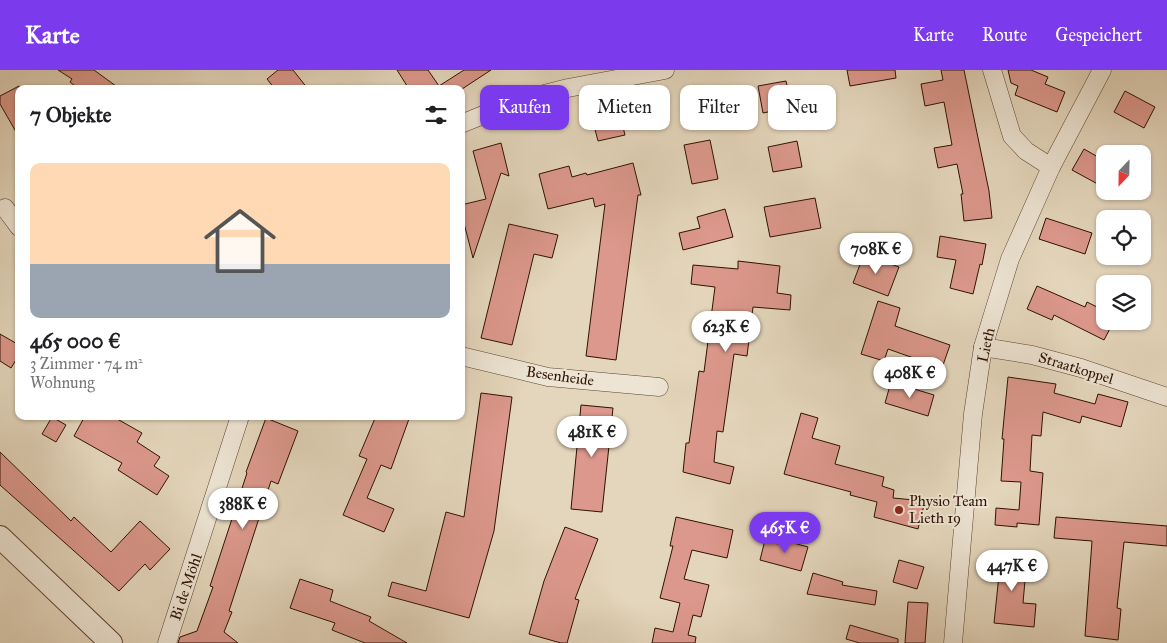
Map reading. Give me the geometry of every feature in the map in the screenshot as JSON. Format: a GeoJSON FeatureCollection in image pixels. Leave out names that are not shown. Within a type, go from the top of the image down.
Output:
{"type":"FeatureCollection","features":[{"type":"Feature","properties":{"kind":"street"},"geometry":{"type":"LineString","coordinates":[[465,122],[517,101],[568,88],[665,70]]}},
{"type":"Feature","properties":{"kind":"street"},"geometry":{"type":"LineString","coordinates":[[992,70],[1012,136],[1026,151],[1051,167]]}},
{"type":"Feature","properties":{"kind":"street","name":"Lieth"},"geometry":{"type":"LineString","coordinates":[[953,643],[973,414],[983,347],[1010,259],[1051,167],[1102,70]]}},
{"type":"Feature","properties":{"kind":"street"},"geometry":{"type":"LineString","coordinates":[[5,208],[15,222]]}},
{"type":"Feature","properties":{"kind":"street","name":"Straatkoppel"},"geometry":{"type":"LineString","coordinates":[[983,347],[1032,355],[1081,368],[1167,397]]}},
{"type":"Feature","properties":{"kind":"street","name":"Besenheide"},"geometry":{"type":"LineString","coordinates":[[465,357],[548,377],[660,387]]}},
{"type":"Feature","properties":{"kind":"street","name":"Bi de Möhl"},"geometry":{"type":"LineString","coordinates":[[167,643],[237,420]]}},
{"type":"Feature","properties":{"kind":"street"},"geometry":{"type":"LineString","coordinates":[[0,537],[111,643]]}},
{"type":"Feature","properties":{"kind":"building"},"geometry":{"type":"Polygon","coordinates":[[[58,70],[94,70],[115,85],[74,85],[70,82],[72,79],[58,70]]]}},
{"type":"Feature","properties":{"kind":"building"},"geometry":{"type":"Polygon","coordinates":[[[278,70],[293,70],[305,85],[272,85],[267,79],[278,70]]]}},
{"type":"Feature","properties":{"kind":"building"},"geometry":{"type":"Polygon","coordinates":[[[397,70],[428,70],[438,85],[406,85],[397,70]]]}},
{"type":"Feature","properties":{"kind":"building"},"geometry":{"type":"Polygon","coordinates":[[[464,70],[491,70],[465,87],[465,85],[441,85],[464,70]]]}},
{"type":"Feature","properties":{"kind":"building"},"geometry":{"type":"Polygon","coordinates":[[[847,70],[895,70],[896,78],[850,86],[847,70]]]}},
{"type":"Feature","properties":{"kind":"building"},"geometry":{"type":"Polygon","coordinates":[[[941,70],[964,70],[989,191],[992,218],[964,221],[961,194],[963,194],[957,164],[938,168],[934,148],[952,145],[944,102],[925,106],[921,84],[943,80],[941,70]]]}},
{"type":"Feature","properties":{"kind":"building"},"geometry":{"type":"Polygon","coordinates":[[[1008,70],[1031,70],[1048,77],[1045,84],[1065,92],[1057,112],[1015,95],[1018,86],[1011,83],[1008,70]]]}},
{"type":"Feature","properties":{"kind":"building"},"geometry":{"type":"Polygon","coordinates":[[[786,81],[787,85],[768,85],[768,112],[763,113],[758,86],[786,81]]]}},
{"type":"Feature","properties":{"kind":"building"},"geometry":{"type":"Polygon","coordinates":[[[15,88],[15,130],[0,104],[0,96],[15,88]]]}},
{"type":"Feature","properties":{"kind":"building"},"geometry":{"type":"Polygon","coordinates":[[[1125,91],[1155,107],[1144,128],[1114,112],[1125,91]]]}},
{"type":"Feature","properties":{"kind":"building"},"geometry":{"type":"Polygon","coordinates":[[[595,130],[624,130],[625,135],[598,141],[595,130]]]}},
{"type":"Feature","properties":{"kind":"building"},"geometry":{"type":"Polygon","coordinates":[[[710,140],[718,179],[692,184],[684,145],[710,140]]]}},
{"type":"Feature","properties":{"kind":"building"},"geometry":{"type":"Polygon","coordinates":[[[797,141],[802,167],[773,172],[768,147],[797,141]]]}},
{"type":"Feature","properties":{"kind":"building"},"geometry":{"type":"Polygon","coordinates":[[[501,143],[509,176],[501,173],[473,258],[465,227],[465,204],[486,199],[473,151],[501,143]]]}},
{"type":"Feature","properties":{"kind":"building"},"geometry":{"type":"Polygon","coordinates":[[[1084,149],[1096,156],[1096,183],[1072,170],[1084,149]]]}},
{"type":"Feature","properties":{"kind":"building"},"geometry":{"type":"Polygon","coordinates":[[[633,163],[641,195],[638,195],[616,360],[586,356],[605,204],[595,207],[593,198],[548,209],[539,174],[569,166],[572,177],[633,163]]]}},
{"type":"Feature","properties":{"kind":"building"},"geometry":{"type":"Polygon","coordinates":[[[815,198],[821,228],[770,237],[764,207],[815,198]]]}},
{"type":"Feature","properties":{"kind":"building"},"geometry":{"type":"Polygon","coordinates":[[[725,209],[733,237],[683,250],[679,233],[700,228],[697,217],[725,209]]]}},
{"type":"Feature","properties":{"kind":"building"},"geometry":{"type":"Polygon","coordinates":[[[1046,218],[1092,233],[1085,254],[1039,239],[1046,218]]]}},
{"type":"Feature","properties":{"kind":"building"},"geometry":{"type":"Polygon","coordinates":[[[509,224],[558,235],[552,258],[534,254],[512,345],[481,338],[509,224]]]}},
{"type":"Feature","properties":{"kind":"building"},"geometry":{"type":"Polygon","coordinates":[[[940,236],[986,244],[973,294],[950,288],[956,260],[937,257],[940,236]]]}},
{"type":"Feature","properties":{"kind":"building"},"geometry":{"type":"Polygon","coordinates":[[[864,254],[899,267],[888,296],[853,283],[864,254]]]}},
{"type":"Feature","properties":{"kind":"building"},"geometry":{"type":"Polygon","coordinates":[[[738,261],[780,266],[777,293],[791,295],[790,310],[753,307],[747,356],[734,354],[723,432],[717,431],[714,462],[734,467],[730,484],[683,472],[686,443],[689,443],[699,371],[704,372],[715,287],[691,284],[693,265],[738,269],[738,261]]]}},
{"type":"Feature","properties":{"kind":"building"},"geometry":{"type":"Polygon","coordinates":[[[1037,286],[1085,307],[1087,302],[1096,306],[1096,330],[1109,330],[1104,340],[1054,315],[1052,320],[1027,309],[1037,286]]]}},
{"type":"Feature","properties":{"kind":"building"},"geometry":{"type":"Polygon","coordinates":[[[878,301],[900,308],[895,326],[950,345],[942,368],[888,349],[884,361],[861,354],[878,301]]]}},
{"type":"Feature","properties":{"kind":"building"},"geometry":{"type":"Polygon","coordinates":[[[0,334],[15,343],[15,362],[11,368],[0,361],[0,334]]]}},
{"type":"Feature","properties":{"kind":"building"},"geometry":{"type":"Polygon","coordinates":[[[1008,377],[1056,384],[1054,393],[1095,404],[1098,394],[1128,402],[1121,427],[1082,416],[1080,423],[1043,412],[1041,436],[1032,435],[1030,471],[1043,473],[1039,525],[1017,523],[1017,527],[995,525],[996,508],[1019,510],[1021,482],[1001,481],[1004,439],[1002,439],[1008,377]]]}},
{"type":"Feature","properties":{"kind":"building"},"geometry":{"type":"Polygon","coordinates":[[[891,382],[934,395],[928,416],[885,403],[891,382]]]}},
{"type":"Feature","properties":{"kind":"building"},"geometry":{"type":"Polygon","coordinates":[[[481,393],[512,397],[494,531],[469,618],[388,596],[392,582],[426,591],[446,512],[464,517],[481,393]]]}},
{"type":"Feature","properties":{"kind":"building"},"geometry":{"type":"Polygon","coordinates":[[[581,405],[613,408],[602,512],[571,509],[581,405]]]}},
{"type":"Feature","properties":{"kind":"building"},"geometry":{"type":"Polygon","coordinates":[[[801,413],[818,418],[812,438],[840,446],[835,464],[884,477],[882,486],[894,490],[893,498],[925,501],[918,529],[874,517],[877,502],[850,495],[851,492],[784,474],[801,413]]]}},
{"type":"Feature","properties":{"kind":"building"},"geometry":{"type":"Polygon","coordinates":[[[50,420],[57,420],[66,425],[56,442],[42,434],[50,420]]]}},
{"type":"Feature","properties":{"kind":"building"},"geometry":{"type":"Polygon","coordinates":[[[83,420],[119,420],[142,433],[137,442],[160,457],[154,466],[169,476],[157,495],[118,470],[122,463],[74,436],[83,420]]]}},
{"type":"Feature","properties":{"kind":"building"},"geometry":{"type":"Polygon","coordinates":[[[265,420],[271,420],[298,431],[278,484],[271,481],[229,611],[232,612],[224,632],[238,643],[178,643],[180,637],[197,631],[213,587],[210,586],[246,472],[265,420]]]}},
{"type":"Feature","properties":{"kind":"building"},"geometry":{"type":"Polygon","coordinates":[[[374,420],[409,420],[391,469],[381,465],[367,498],[394,509],[384,532],[343,515],[367,459],[359,456],[374,420]]]}},
{"type":"Feature","properties":{"kind":"building"},"geometry":{"type":"Polygon","coordinates":[[[0,452],[71,521],[74,517],[111,552],[140,521],[170,549],[150,570],[145,564],[119,591],[0,485],[0,452]]]}},
{"type":"Feature","properties":{"kind":"building"},"geometry":{"type":"Polygon","coordinates":[[[676,517],[733,530],[727,558],[692,550],[684,579],[709,585],[701,617],[693,615],[688,635],[696,637],[695,643],[652,643],[655,628],[673,632],[680,603],[660,598],[673,546],[670,546],[676,517]]]}},
{"type":"Feature","properties":{"kind":"building"},"geometry":{"type":"Polygon","coordinates":[[[1056,517],[1167,526],[1167,546],[1124,542],[1117,608],[1121,609],[1118,640],[1085,636],[1092,541],[1054,538],[1056,517]]]}},
{"type":"Feature","properties":{"kind":"building"},"geometry":{"type":"Polygon","coordinates":[[[565,527],[598,539],[575,599],[579,600],[567,643],[561,643],[529,634],[544,581],[565,527]]]}},
{"type":"Feature","properties":{"kind":"building"},"geometry":{"type":"Polygon","coordinates":[[[779,539],[808,547],[801,571],[760,560],[765,540],[778,544],[779,539]]]}},
{"type":"Feature","properties":{"kind":"building"},"geometry":{"type":"Polygon","coordinates":[[[994,554],[1027,558],[1023,603],[1036,604],[1034,627],[994,623],[999,575],[993,574],[994,554]]]}},
{"type":"Feature","properties":{"kind":"building"},"geometry":{"type":"Polygon","coordinates":[[[899,560],[924,567],[917,589],[893,582],[899,560]]]}},
{"type":"Feature","properties":{"kind":"building"},"geometry":{"type":"Polygon","coordinates":[[[813,573],[843,582],[842,585],[877,591],[875,605],[807,594],[813,573]]]}},
{"type":"Feature","properties":{"kind":"building"},"geometry":{"type":"Polygon","coordinates":[[[300,579],[333,590],[330,601],[371,617],[369,621],[407,643],[365,643],[332,630],[335,623],[290,608],[300,579]]]}},
{"type":"Feature","properties":{"kind":"building"},"geometry":{"type":"Polygon","coordinates":[[[908,602],[928,603],[925,643],[905,643],[908,602]]]}},
{"type":"Feature","properties":{"kind":"building"},"geometry":{"type":"Polygon","coordinates":[[[850,625],[898,639],[898,643],[860,643],[846,639],[850,625]]]}},
{"type":"Feature","properties":{"kind":"place","name":"Physio Team Lieth 19"},"geometry":{"type":"Point","coordinates":[899,510]}}]}
